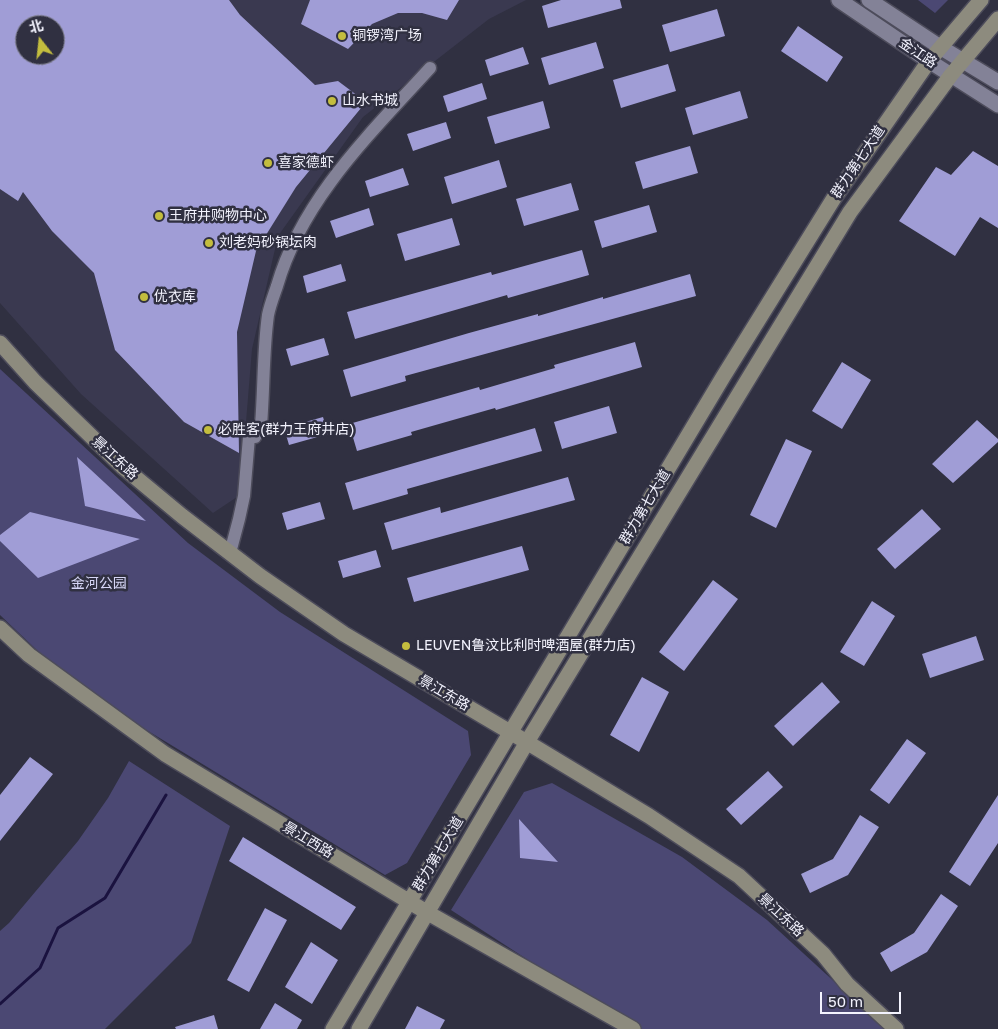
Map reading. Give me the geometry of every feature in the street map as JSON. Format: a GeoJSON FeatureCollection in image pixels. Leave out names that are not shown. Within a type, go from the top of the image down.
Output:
{"type":"FeatureCollection","features":[{"type":"Feature","properties":{"kind":"main road","name":"群力第七大道"},"geometry":{"type":"LineString","coordinates":[[333,1029],[718,386],[834,198],[929,61],[981,0]]}},
{"type":"Feature","properties":{"kind":"main road","name":"群力第七大道"},"geometry":{"type":"LineString","coordinates":[[359,1029],[527,742],[850,212],[951,75],[998,19]]}},
{"type":"Feature","properties":{"kind":"main road","name":"景江东路"},"geometry":{"type":"LineString","coordinates":[[0,343],[36,382],[123,467],[230,553],[344,634],[649,816],[739,876],[823,954],[847,984],[896,1029]]}},
{"type":"Feature","properties":{"kind":"main road","name":"景江西路"},"geometry":{"type":"LineString","coordinates":[[0,628],[30,655],[165,754],[428,913],[633,1029]]}},
{"type":"Feature","properties":{"kind":"street","name":"金江路"},"geometry":{"type":"LineString","coordinates":[[839,0],[998,105]]}},
{"type":"Feature","properties":{"kind":"street","name":"金江路"},"geometry":{"type":"LineString","coordinates":[[869,0],[940,47],[998,82]]}},
{"type":"Feature","properties":{"kind":"street"},"geometry":{"type":"LineString","coordinates":[[230,553],[244,496],[249,437],[255,436],[261,425],[269,314],[284,261],[300,228],[354,151],[430,68]]}},
{"type":"Feature","properties":{"kind":"shaded area","name":"王府井购物中心"},"geometry":{"type":"Polygon","coordinates":[[[0,0],[526,0],[489,19],[363,117],[278,236],[252,349],[240,495],[213,513],[81,394],[0,303],[0,0]]]}},
{"type":"Feature","properties":{"kind":"green space"},"geometry":{"type":"Polygon","coordinates":[[[918,0],[948,0],[935,13],[918,0]]]}},
{"type":"Feature","properties":{"kind":"green space","name":"金河公园"},"geometry":{"type":"Polygon","coordinates":[[[0,369],[188,543],[280,612],[468,731],[471,755],[407,863],[385,875],[130,720],[42,655],[0,615],[0,369]]]}},
{"type":"Feature","properties":{"kind":"green space"},"geometry":{"type":"Polygon","coordinates":[[[129,761],[230,826],[191,943],[105,1029],[0,1029],[0,931],[9,923],[78,841],[108,798],[129,761]]]}},
{"type":"Feature","properties":{"kind":"green space"},"geometry":{"type":"Polygon","coordinates":[[[552,783],[682,857],[767,920],[886,1029],[642,1029],[610,1013],[451,910],[524,792],[552,783]]]}},
{"type":"Feature","properties":{"kind":"building","name":"王府井购物中心"},"geometry":{"type":"Polygon","coordinates":[[[0,0],[229,0],[240,15],[315,85],[338,81],[366,102],[296,187],[256,251],[237,332],[239,453],[184,422],[115,350],[94,273],[52,231],[23,192],[18,201],[0,189],[0,0]]]}},
{"type":"Feature","properties":{"kind":"building","name":"铜锣湾广场"},"geometry":{"type":"Polygon","coordinates":[[[310,0],[459,0],[447,20],[422,13],[398,13],[372,24],[348,49],[301,24],[310,0]]]}},
{"type":"Feature","properties":{"kind":"building"},"geometry":{"type":"Polygon","coordinates":[[[561,0],[620,0],[622,8],[548,28],[542,6],[561,0]]]}},
{"type":"Feature","properties":{"kind":"building"},"geometry":{"type":"Polygon","coordinates":[[[717,9],[725,36],[670,52],[662,25],[717,9]]]}},
{"type":"Feature","properties":{"kind":"building"},"geometry":{"type":"Polygon","coordinates":[[[798,26],[843,57],[827,82],[781,51],[798,26]]]}},
{"type":"Feature","properties":{"kind":"building"},"geometry":{"type":"Polygon","coordinates":[[[596,42],[604,68],[549,85],[541,58],[596,42]]]}},
{"type":"Feature","properties":{"kind":"building"},"geometry":{"type":"Polygon","coordinates":[[[523,47],[529,64],[490,76],[485,60],[523,47]]]}},
{"type":"Feature","properties":{"kind":"building"},"geometry":{"type":"Polygon","coordinates":[[[668,64],[676,91],[621,108],[613,80],[668,64]]]}},
{"type":"Feature","properties":{"kind":"building"},"geometry":{"type":"Polygon","coordinates":[[[482,83],[487,99],[448,112],[443,96],[482,83]]]}},
{"type":"Feature","properties":{"kind":"building"},"geometry":{"type":"Polygon","coordinates":[[[740,91],[748,118],[693,135],[685,108],[740,91]]]}},
{"type":"Feature","properties":{"kind":"building"},"geometry":{"type":"Polygon","coordinates":[[[543,101],[550,128],[495,144],[487,117],[543,101]]]}},
{"type":"Feature","properties":{"kind":"building"},"geometry":{"type":"Polygon","coordinates":[[[446,122],[451,138],[413,151],[407,134],[446,122]]]}},
{"type":"Feature","properties":{"kind":"building"},"geometry":{"type":"Polygon","coordinates":[[[690,146],[698,173],[643,189],[635,162],[690,146]]]}},
{"type":"Feature","properties":{"kind":"building"},"geometry":{"type":"Polygon","coordinates":[[[973,151],[998,166],[998,228],[980,217],[955,256],[899,221],[936,167],[951,175],[973,151]]]}},
{"type":"Feature","properties":{"kind":"building"},"geometry":{"type":"Polygon","coordinates":[[[499,160],[507,187],[452,204],[444,177],[499,160]]]}},
{"type":"Feature","properties":{"kind":"building"},"geometry":{"type":"Polygon","coordinates":[[[403,168],[409,185],[370,197],[365,181],[403,168]]]}},
{"type":"Feature","properties":{"kind":"building"},"geometry":{"type":"Polygon","coordinates":[[[571,183],[579,210],[524,226],[516,199],[571,183]]]}},
{"type":"Feature","properties":{"kind":"building"},"geometry":{"type":"Polygon","coordinates":[[[649,205],[657,232],[602,248],[594,221],[649,205]]]}},
{"type":"Feature","properties":{"kind":"building"},"geometry":{"type":"Polygon","coordinates":[[[369,208],[374,225],[336,238],[330,221],[369,208]]]}},
{"type":"Feature","properties":{"kind":"building"},"geometry":{"type":"Polygon","coordinates":[[[452,218],[460,245],[405,261],[397,234],[452,218]]]}},
{"type":"Feature","properties":{"kind":"building"},"geometry":{"type":"Polygon","coordinates":[[[582,250],[589,275],[508,298],[507,295],[355,339],[347,312],[491,272],[492,275],[582,250]]]}},
{"type":"Feature","properties":{"kind":"building"},"geometry":{"type":"Polygon","coordinates":[[[341,264],[346,281],[307,293],[303,276],[341,264]]]}},
{"type":"Feature","properties":{"kind":"building"},"geometry":{"type":"Polygon","coordinates":[[[690,274],[696,296],[405,376],[406,381],[351,397],[343,370],[469,333],[603,297],[603,299],[690,274]]]}},
{"type":"Feature","properties":{"kind":"building"},"geometry":{"type":"Polygon","coordinates":[[[324,338],[329,355],[291,366],[286,349],[324,338]]]}},
{"type":"Feature","properties":{"kind":"building"},"geometry":{"type":"Polygon","coordinates":[[[635,342],[642,367],[496,410],[495,408],[411,432],[412,435],[357,451],[349,424],[479,387],[480,390],[555,368],[554,365],[635,342]]]}},
{"type":"Feature","properties":{"kind":"building"},"geometry":{"type":"Polygon","coordinates":[[[842,362],[871,380],[842,429],[812,411],[842,362]]]}},
{"type":"Feature","properties":{"kind":"building"},"geometry":{"type":"Polygon","coordinates":[[[609,406],[617,433],[562,449],[554,422],[609,406]]]}},
{"type":"Feature","properties":{"kind":"building"},"geometry":{"type":"Polygon","coordinates":[[[323,417],[328,434],[289,445],[284,428],[323,417]]]}},
{"type":"Feature","properties":{"kind":"building"},"geometry":{"type":"Polygon","coordinates":[[[977,420],[998,439],[998,442],[953,483],[932,464],[977,420]]]}},
{"type":"Feature","properties":{"kind":"building"},"geometry":{"type":"Polygon","coordinates":[[[535,428],[542,451],[407,489],[408,494],[353,510],[345,483],[535,428]]]}},
{"type":"Feature","properties":{"kind":"building"},"geometry":{"type":"Polygon","coordinates":[[[786,439],[812,451],[776,528],[750,515],[786,439]]]}},
{"type":"Feature","properties":{"kind":"building"},"geometry":{"type":"Polygon","coordinates":[[[77,457],[146,521],[85,506],[77,457]]]}},
{"type":"Feature","properties":{"kind":"building"},"geometry":{"type":"Polygon","coordinates":[[[568,477],[575,500],[392,550],[384,523],[440,507],[441,513],[568,477]]]}},
{"type":"Feature","properties":{"kind":"building"},"geometry":{"type":"Polygon","coordinates":[[[320,502],[325,519],[287,530],[282,513],[320,502]]]}},
{"type":"Feature","properties":{"kind":"building"},"geometry":{"type":"Polygon","coordinates":[[[922,509],[941,529],[895,569],[877,549],[922,509]]]}},
{"type":"Feature","properties":{"kind":"building"},"geometry":{"type":"Polygon","coordinates":[[[30,512],[140,539],[38,578],[0,541],[0,535],[30,512]]]}},
{"type":"Feature","properties":{"kind":"building"},"geometry":{"type":"Polygon","coordinates":[[[522,546],[529,570],[414,602],[407,578],[522,546]]]}},
{"type":"Feature","properties":{"kind":"building"},"geometry":{"type":"Polygon","coordinates":[[[376,550],[381,567],[343,578],[338,561],[376,550]]]}},
{"type":"Feature","properties":{"kind":"building"},"geometry":{"type":"Polygon","coordinates":[[[713,580],[738,599],[684,671],[659,652],[713,580]]]}},
{"type":"Feature","properties":{"kind":"building"},"geometry":{"type":"Polygon","coordinates":[[[872,601],[895,616],[864,666],[840,652],[872,601]]]}},
{"type":"Feature","properties":{"kind":"building"},"geometry":{"type":"Polygon","coordinates":[[[976,636],[984,660],[930,678],[922,654],[976,636]]]}},
{"type":"Feature","properties":{"kind":"building"},"geometry":{"type":"Polygon","coordinates":[[[642,677],[669,692],[639,752],[610,735],[642,677]]]}},
{"type":"Feature","properties":{"kind":"building"},"geometry":{"type":"Polygon","coordinates":[[[822,682],[840,702],[793,746],[774,726],[822,682]]]}},
{"type":"Feature","properties":{"kind":"building"},"geometry":{"type":"Polygon","coordinates":[[[907,739],[926,753],[889,804],[870,790],[907,739]]]}},
{"type":"Feature","properties":{"kind":"building"},"geometry":{"type":"Polygon","coordinates":[[[30,757],[53,774],[0,841],[0,795],[30,757]]]}},
{"type":"Feature","properties":{"kind":"building"},"geometry":{"type":"Polygon","coordinates":[[[768,771],[783,787],[741,825],[726,809],[768,771]]]}},
{"type":"Feature","properties":{"kind":"building"},"geometry":{"type":"Polygon","coordinates":[[[998,795],[998,843],[970,886],[949,872],[998,795]]]}},
{"type":"Feature","properties":{"kind":"building"},"geometry":{"type":"Polygon","coordinates":[[[860,815],[879,827],[848,875],[810,893],[801,874],[833,859],[860,815]]]}},
{"type":"Feature","properties":{"kind":"building"},"geometry":{"type":"Polygon","coordinates":[[[519,819],[558,862],[520,858],[519,819]]]}},
{"type":"Feature","properties":{"kind":"building"},"geometry":{"type":"Polygon","coordinates":[[[243,837],[356,907],[341,930],[229,861],[243,837]]]}},
{"type":"Feature","properties":{"kind":"building"},"geometry":{"type":"Polygon","coordinates":[[[941,894],[958,906],[927,952],[891,972],[880,953],[914,933],[941,894]]]}},
{"type":"Feature","properties":{"kind":"building"},"geometry":{"type":"Polygon","coordinates":[[[265,908],[287,920],[249,992],[227,980],[265,908]]]}},
{"type":"Feature","properties":{"kind":"building"},"geometry":{"type":"Polygon","coordinates":[[[311,942],[338,960],[312,1004],[285,987],[311,942]]]}},
{"type":"Feature","properties":{"kind":"building"},"geometry":{"type":"Polygon","coordinates":[[[275,1003],[302,1020],[297,1029],[260,1029],[275,1003]]]}},
{"type":"Feature","properties":{"kind":"building"},"geometry":{"type":"Polygon","coordinates":[[[417,1006],[445,1020],[440,1029],[405,1029],[417,1006]]]}},
{"type":"Feature","properties":{"kind":"building"},"geometry":{"type":"Polygon","coordinates":[[[214,1015],[218,1029],[176,1029],[175,1027],[214,1015]]]}},
{"type":"Feature","properties":{"kind":"waterway"},"geometry":{"type":"LineString","coordinates":[[0,1004],[40,968],[58,928],[105,898],[166,795]]}},
{"type":"Feature","properties":{"kind":"place","name":"铜锣湾广场"},"geometry":{"type":"Point","coordinates":[342,36]}},
{"type":"Feature","properties":{"kind":"place","name":"山水书城"},"geometry":{"type":"Point","coordinates":[332,101]}},
{"type":"Feature","properties":{"kind":"place","name":"喜家德虾"},"geometry":{"type":"Point","coordinates":[268,163]}},
{"type":"Feature","properties":{"kind":"place","name":"王府井购物中心"},"geometry":{"type":"Point","coordinates":[159,216]}},
{"type":"Feature","properties":{"kind":"place","name":"刘老妈砂锅坛肉"},"geometry":{"type":"Point","coordinates":[209,243]}},
{"type":"Feature","properties":{"kind":"place","name":"优衣库"},"geometry":{"type":"Point","coordinates":[144,297]}},
{"type":"Feature","properties":{"kind":"place","name":"必胜客(群力王府井店)"},"geometry":{"type":"Point","coordinates":[208,430]}},
{"type":"Feature","properties":{"kind":"place","name":"LEUVEN鲁汶比利时啤酒屋(群力店)"},"geometry":{"type":"Point","coordinates":[406,646]}}]}
